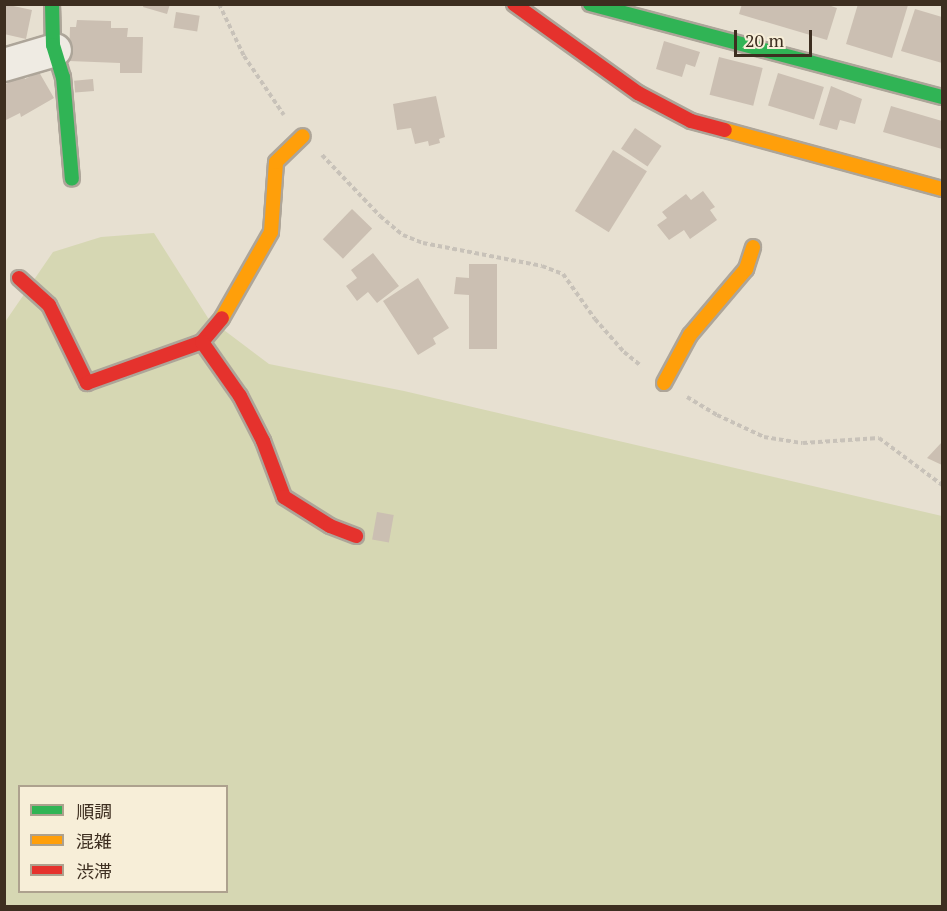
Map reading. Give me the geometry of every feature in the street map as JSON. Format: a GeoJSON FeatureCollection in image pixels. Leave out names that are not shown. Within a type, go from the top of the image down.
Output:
{"type":"FeatureCollection","features":[{"type":"Feature","properties":{"kind":"street"},"geometry":{"type":"LineString","coordinates":[[52,4],[55,50],[63,77],[72,179]]}},
{"type":"Feature","properties":{"kind":"street"},"geometry":{"type":"LineString","coordinates":[[514,4],[638,93],[691,121],[942,189]]}},
{"type":"Feature","properties":{"kind":"street"},"geometry":{"type":"LineString","coordinates":[[590,4],[942,97]]}},
{"type":"Feature","properties":{"kind":"street"},"geometry":{"type":"LineString","coordinates":[[4,65],[55,50]]}},
{"type":"Feature","properties":{"kind":"street"},"geometry":{"type":"LineString","coordinates":[[19,278],[49,305],[87,383],[202,342],[225,315],[270,232],[276,162],[303,136]]}},
{"type":"Feature","properties":{"kind":"street"},"geometry":{"type":"LineString","coordinates":[[664,383],[690,335],[747,269],[753,247]]}},
{"type":"Feature","properties":{"kind":"street"},"geometry":{"type":"LineString","coordinates":[[202,342],[240,396],[263,441],[284,497],[330,526],[357,536]]}},
{"type":"Feature","properties":{"kind":"path"},"geometry":{"type":"LineString","coordinates":[[219,4],[244,56],[287,120],[380,216],[403,235],[423,243],[542,266],[563,274],[595,319],[624,352],[664,383],[717,415],[764,437],[802,443],[879,438],[942,485]]}},
{"type":"Feature","properties":{"kind":"green space"},"geometry":{"type":"Polygon","coordinates":[[[154,233],[208,318],[269,364],[404,391],[942,516],[942,906],[5,906],[5,322],[53,252],[101,237],[154,233]]]}},
{"type":"Feature","properties":{"kind":"building"},"geometry":{"type":"Polygon","coordinates":[[[4,4],[32,10],[26,39],[4,34],[4,4]]]}},
{"type":"Feature","properties":{"kind":"building"},"geometry":{"type":"Polygon","coordinates":[[[144,4],[170,4],[167,14],[143,7],[144,4]]]}},
{"type":"Feature","properties":{"kind":"building"},"geometry":{"type":"Polygon","coordinates":[[[742,4],[825,4],[837,8],[827,40],[739,14],[742,4]]]}},
{"type":"Feature","properties":{"kind":"building"},"geometry":{"type":"Polygon","coordinates":[[[858,4],[908,5],[892,58],[846,44],[858,4]]]}},
{"type":"Feature","properties":{"kind":"building"},"geometry":{"type":"Polygon","coordinates":[[[915,9],[942,17],[942,63],[901,51],[915,9]]]}},
{"type":"Feature","properties":{"kind":"building"},"geometry":{"type":"Polygon","coordinates":[[[176,12],[200,16],[197,32],[173,28],[176,12]]]}},
{"type":"Feature","properties":{"kind":"building"},"geometry":{"type":"Polygon","coordinates":[[[77,20],[111,21],[111,28],[128,28],[127,37],[143,37],[142,73],[120,73],[120,63],[69,61],[70,27],[76,27],[77,20]]]}},
{"type":"Feature","properties":{"kind":"building"},"geometry":{"type":"Polygon","coordinates":[[[664,41],[700,52],[695,67],[686,64],[682,77],[656,69],[664,41]]]}},
{"type":"Feature","properties":{"kind":"building"},"geometry":{"type":"Polygon","coordinates":[[[719,57],[763,68],[753,106],[710,95],[719,57]]]}},
{"type":"Feature","properties":{"kind":"building"},"geometry":{"type":"Polygon","coordinates":[[[39,72],[54,98],[21,117],[20,113],[4,121],[4,85],[23,74],[25,79],[39,72]]]}},
{"type":"Feature","properties":{"kind":"building"},"geometry":{"type":"Polygon","coordinates":[[[778,73],[824,87],[814,120],[768,106],[778,73]]]}},
{"type":"Feature","properties":{"kind":"building"},"geometry":{"type":"Polygon","coordinates":[[[93,79],[94,91],[75,93],[74,81],[93,79]]]}},
{"type":"Feature","properties":{"kind":"building"},"geometry":{"type":"Polygon","coordinates":[[[831,86],[862,99],[855,124],[840,120],[837,130],[819,125],[831,86]]]}},
{"type":"Feature","properties":{"kind":"building"},"geometry":{"type":"Polygon","coordinates":[[[436,96],[445,137],[439,139],[440,143],[429,146],[428,141],[415,144],[411,128],[397,130],[393,104],[436,96]]]}},
{"type":"Feature","properties":{"kind":"building"},"geometry":{"type":"Polygon","coordinates":[[[891,106],[942,121],[942,149],[883,132],[891,106]]]}},
{"type":"Feature","properties":{"kind":"building"},"geometry":{"type":"Polygon","coordinates":[[[635,128],[662,146],[648,167],[621,149],[635,128]]]}},
{"type":"Feature","properties":{"kind":"building"},"geometry":{"type":"Polygon","coordinates":[[[613,150],[647,171],[609,232],[575,211],[613,150]]]}},
{"type":"Feature","properties":{"kind":"building"},"geometry":{"type":"Polygon","coordinates":[[[703,191],[715,207],[710,210],[717,220],[690,239],[684,230],[669,240],[657,225],[667,218],[662,212],[686,194],[691,200],[703,191]]]}},
{"type":"Feature","properties":{"kind":"building"},"geometry":{"type":"Polygon","coordinates":[[[352,209],[372,228],[343,259],[323,239],[352,209]]]}},
{"type":"Feature","properties":{"kind":"building"},"geometry":{"type":"Polygon","coordinates":[[[373,253],[399,286],[377,303],[368,292],[357,301],[346,286],[357,278],[351,270],[373,253]]]}},
{"type":"Feature","properties":{"kind":"building"},"geometry":{"type":"Polygon","coordinates":[[[469,264],[497,264],[497,349],[469,349],[469,295],[454,294],[456,277],[469,278],[469,264]]]}},
{"type":"Feature","properties":{"kind":"building"},"geometry":{"type":"Polygon","coordinates":[[[418,278],[449,328],[433,338],[436,344],[418,355],[383,301],[418,278]]]}},
{"type":"Feature","properties":{"kind":"building"},"geometry":{"type":"Polygon","coordinates":[[[942,442],[942,465],[927,458],[942,442]]]}},
{"type":"Feature","properties":{"kind":"building"},"geometry":{"type":"Polygon","coordinates":[[[377,512],[394,515],[389,543],[372,540],[377,512]]]}},
{"type":"Feature","properties":{"kind":"traffic: fast"},"geometry":{"type":"LineString","coordinates":[[52,4],[53,45],[63,77],[72,179]]}},
{"type":"Feature","properties":{"kind":"traffic: fast"},"geometry":{"type":"LineString","coordinates":[[590,4],[942,97]]}},
{"type":"Feature","properties":{"kind":"traffic: slow"},"geometry":{"type":"LineString","coordinates":[[725,130],[942,189]]}},
{"type":"Feature","properties":{"kind":"traffic: slow"},"geometry":{"type":"LineString","coordinates":[[222,318],[271,232],[276,162],[303,136]]}},
{"type":"Feature","properties":{"kind":"traffic: slow"},"geometry":{"type":"LineString","coordinates":[[664,383],[690,335],[746,269],[753,247]]}},
{"type":"Feature","properties":{"kind":"traffic: jam"},"geometry":{"type":"LineString","coordinates":[[514,4],[638,93],[691,121],[725,130]]}},
{"type":"Feature","properties":{"kind":"traffic: jam"},"geometry":{"type":"LineString","coordinates":[[19,278],[49,305],[87,383],[202,342],[222,318]]}},
{"type":"Feature","properties":{"kind":"traffic: jam"},"geometry":{"type":"LineString","coordinates":[[202,342],[240,396],[263,441],[284,497],[330,526],[356,536]]}}]}
